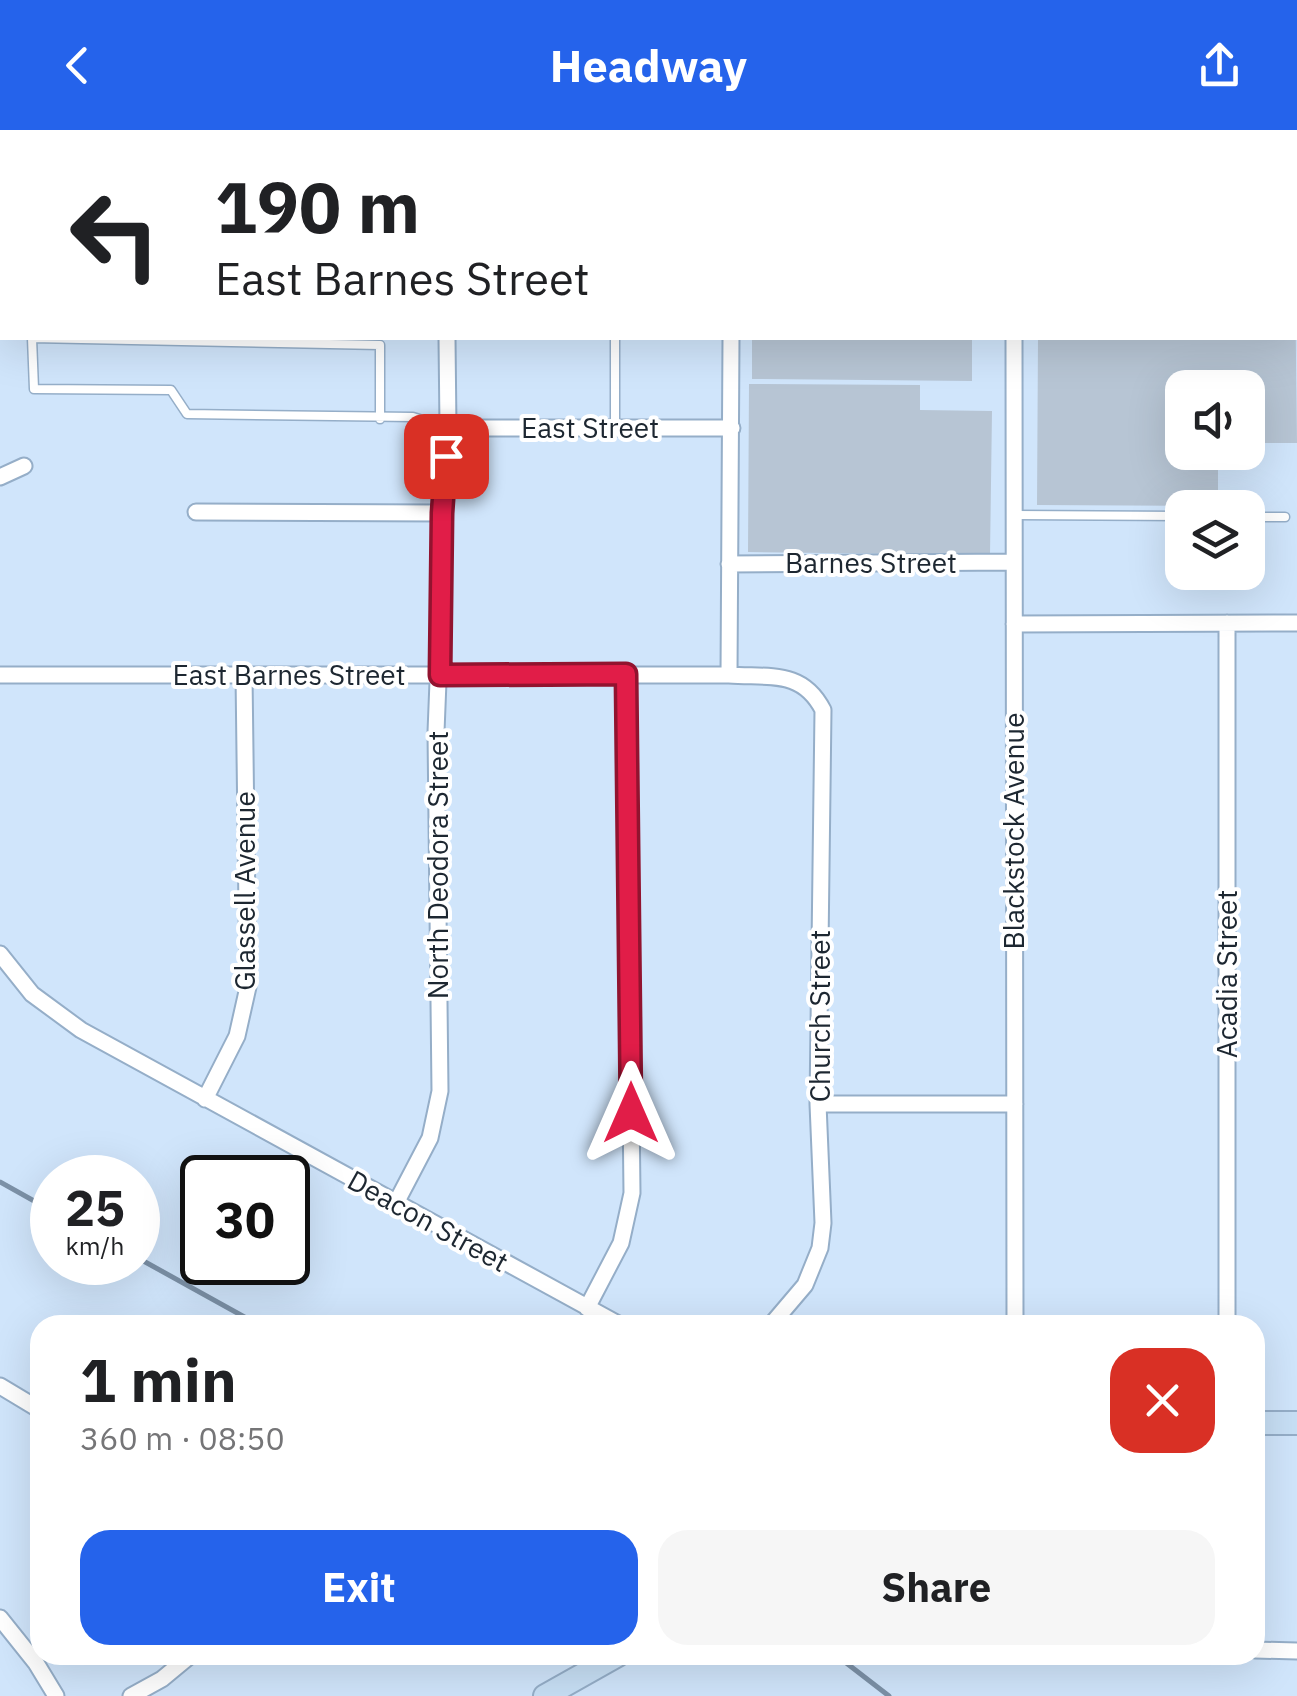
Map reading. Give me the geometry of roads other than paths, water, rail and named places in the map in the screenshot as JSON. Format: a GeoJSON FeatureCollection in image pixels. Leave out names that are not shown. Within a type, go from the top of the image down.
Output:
{"type":"FeatureCollection","features":[{"type":"Feature","properties":{"kind":"main road"},"geometry":{"type":"LineString","coordinates":[[1265,1423],[1297,1423]]}},
{"type":"Feature","properties":{"kind":"main road"},"geometry":{"type":"LineString","coordinates":[[545,1696],[600,1665]]}},
{"type":"Feature","properties":{"kind":"street","name":"North Deodora Street"},"geometry":{"type":"LineString","coordinates":[[396,1204],[430,1138],[440,1091],[436,732],[448,428],[447,340]]}},
{"type":"Feature","properties":{"kind":"street"},"geometry":{"type":"LineString","coordinates":[[729,675],[730,340]]}},
{"type":"Feature","properties":{"kind":"street","name":"Blackstock Avenue"},"geometry":{"type":"LineString","coordinates":[[1014,340],[1014,1315]]}},
{"type":"Feature","properties":{"kind":"street","name":"East Street"},"geometry":{"type":"LineString","coordinates":[[448,428],[732,428]]}},
{"type":"Feature","properties":{"kind":"street"},"geometry":{"type":"LineString","coordinates":[[0,477],[24,466]]}},
{"type":"Feature","properties":{"kind":"street"},"geometry":{"type":"LineString","coordinates":[[196,512],[442,513]]}},
{"type":"Feature","properties":{"kind":"street","name":"Barnes Street"},"geometry":{"type":"LineString","coordinates":[[729,564],[1013,562]]}},
{"type":"Feature","properties":{"kind":"street","name":"Acadia Street"},"geometry":{"type":"LineString","coordinates":[[1227,623],[1227,1315]]}},
{"type":"Feature","properties":{"kind":"street"},"geometry":{"type":"LineString","coordinates":[[1014,624],[1297,623]]}},
{"type":"Feature","properties":{"kind":"street","name":"East Barnes Street"},"geometry":{"type":"LineString","coordinates":[[0,674],[729,675],[798,681],[813,692]]}},
{"type":"Feature","properties":{"kind":"street"},"geometry":{"type":"LineString","coordinates":[[601,1315],[588,1308],[621,1244],[632,1192],[626,674]]}},
{"type":"Feature","properties":{"kind":"street","name":"Glassell Avenue"},"geometry":{"type":"LineString","coordinates":[[205,1098],[237,1036],[248,987],[244,675]]}},
{"type":"Feature","properties":{"kind":"street","name":"Church Street"},"geometry":{"type":"LineString","coordinates":[[780,1315],[806,1286],[820,1248],[823,1223],[818,1104],[822,710],[813,692]]}},
{"type":"Feature","properties":{"kind":"street","name":"Deacon Street"},"geometry":{"type":"LineString","coordinates":[[0,954],[32,994],[80,1030],[588,1308]]}},
{"type":"Feature","properties":{"kind":"street"},"geometry":{"type":"LineString","coordinates":[[0,986],[14,976]]}},
{"type":"Feature","properties":{"kind":"street"},"geometry":{"type":"LineString","coordinates":[[818,1104],[1015,1104]]}},
{"type":"Feature","properties":{"kind":"street"},"geometry":{"type":"LineString","coordinates":[[0,1386],[30,1404]]}},
{"type":"Feature","properties":{"kind":"street"},"geometry":{"type":"LineString","coordinates":[[0,1618],[30,1655]]}},
{"type":"Feature","properties":{"kind":"street"},"geometry":{"type":"LineString","coordinates":[[1265,1650],[1297,1651]]}},
{"type":"Feature","properties":{"kind":"street"},"geometry":{"type":"LineString","coordinates":[[38,1665],[56,1696]]}},
{"type":"Feature","properties":{"kind":"street"},"geometry":{"type":"LineString","coordinates":[[132,1696],[178,1665]]}},
{"type":"Feature","properties":{"kind":"lane"},"geometry":{"type":"LineString","coordinates":[[32,340],[34,389],[171,390],[187,414],[413,417],[448,428]]}},
{"type":"Feature","properties":{"kind":"lane"},"geometry":{"type":"LineString","coordinates":[[138,340],[354,341],[380,345],[380,419]]}},
{"type":"Feature","properties":{"kind":"lane"},"geometry":{"type":"LineString","coordinates":[[615,340],[615,428]]}},
{"type":"Feature","properties":{"kind":"lane"},"geometry":{"type":"LineString","coordinates":[[1013,515],[1165,516]]}},
{"type":"Feature","properties":{"kind":"lane"},"geometry":{"type":"LineString","coordinates":[[1265,517],[1284,517]]}},
{"type":"Feature","properties":{"kind":"waterway"},"geometry":{"type":"LineString","coordinates":[[0,1182],[30,1199]]}},
{"type":"Feature","properties":{"kind":"waterway"},"geometry":{"type":"LineString","coordinates":[[160,1270],[241,1315]]}},
{"type":"Feature","properties":{"kind":"waterway"},"geometry":{"type":"LineString","coordinates":[[849,1665],[889,1696]]}}]}
